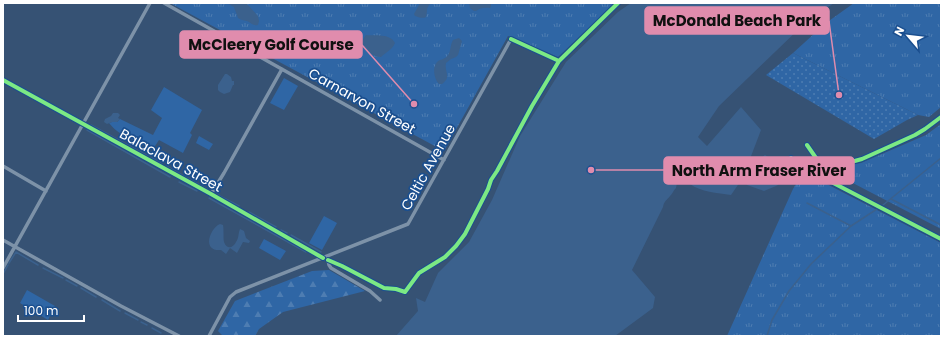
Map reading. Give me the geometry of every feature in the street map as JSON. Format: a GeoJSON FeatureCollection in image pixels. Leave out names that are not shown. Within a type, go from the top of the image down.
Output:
{"type":"FeatureCollection","features":[{"type":"Feature","properties":{"kind":"street"},"geometry":{"type":"LineString","coordinates":[[3,268],[150,3]]}},
{"type":"Feature","properties":{"kind":"street","name":"Carnarvon Street"},"geometry":{"type":"LineString","coordinates":[[164,3],[444,160]]}},
{"type":"Feature","properties":{"kind":"street","name":"Celtic Avenue"},"geometry":{"type":"LineString","coordinates":[[209,336],[230,298],[236,292],[408,224],[511,39]]}},
{"type":"Feature","properties":{"kind":"street"},"geometry":{"type":"LineString","coordinates":[[211,194],[282,69]]}},
{"type":"Feature","properties":{"kind":"street","name":"Balaclava Street"},"geometry":{"type":"LineString","coordinates":[[3,80],[328,260],[331,268],[370,290],[380,300]]}},
{"type":"Feature","properties":{"kind":"street"},"geometry":{"type":"LineString","coordinates":[[791,158],[799,167],[816,174],[941,240]]}},
{"type":"Feature","properties":{"kind":"street"},"geometry":{"type":"LineString","coordinates":[[3,166],[46,191]]}},
{"type":"Feature","properties":{"kind":"street"},"geometry":{"type":"LineString","coordinates":[[3,240],[179,336]]}},
{"type":"Feature","properties":{"kind":"green space"},"geometry":{"type":"Polygon","coordinates":[[[170,3],[615,3],[558,57],[508,36],[444,151],[170,3]]]}},
{"type":"Feature","properties":{"kind":"green space"},"geometry":{"type":"Polygon","coordinates":[[[854,3],[941,3],[941,107],[929,117],[918,115],[793,53],[826,23],[854,3]]]}},
{"type":"Feature","properties":{"kind":"green space"},"geometry":{"type":"Polygon","coordinates":[[[793,53],[918,115],[874,139],[766,75],[793,53]]]}},
{"type":"Feature","properties":{"kind":"green space"},"geometry":{"type":"Polygon","coordinates":[[[284,78],[298,86],[284,110],[270,103],[284,78]]]}},
{"type":"Feature","properties":{"kind":"green space"},"geometry":{"type":"Polygon","coordinates":[[[164,87],[202,110],[190,133],[192,135],[183,153],[159,140],[153,149],[148,147],[120,133],[109,123],[117,122],[120,119],[153,135],[162,118],[151,110],[164,87]]]}},
{"type":"Feature","properties":{"kind":"green space"},"geometry":{"type":"Polygon","coordinates":[[[941,124],[941,229],[826,169],[861,163],[926,135],[941,124]]]}},
{"type":"Feature","properties":{"kind":"green space"},"geometry":{"type":"Polygon","coordinates":[[[199,136],[213,144],[209,150],[196,143],[199,136]]]}},
{"type":"Feature","properties":{"kind":"green space"},"geometry":{"type":"Polygon","coordinates":[[[802,174],[813,177],[941,243],[941,336],[727,336],[793,189],[802,174]]]}},
{"type":"Feature","properties":{"kind":"green space"},"geometry":{"type":"Polygon","coordinates":[[[324,216],[337,223],[322,250],[309,243],[324,216]]]}},
{"type":"Feature","properties":{"kind":"green space"},"geometry":{"type":"Polygon","coordinates":[[[264,239],[286,251],[280,260],[259,248],[264,239]]]}},
{"type":"Feature","properties":{"kind":"green space"},"geometry":{"type":"Polygon","coordinates":[[[329,270],[365,291],[283,312],[259,329],[255,336],[223,336],[218,331],[235,301],[312,271],[329,270]]]}},
{"type":"Feature","properties":{"kind":"green space"},"geometry":{"type":"Polygon","coordinates":[[[27,290],[55,306],[48,320],[20,303],[27,290]]]}},
{"type":"Feature","properties":{"kind":"shaded area"},"geometry":{"type":"Polygon","coordinates":[[[227,3],[246,3],[258,16],[258,25],[253,25],[238,18],[234,7],[227,3]]]}},
{"type":"Feature","properties":{"kind":"shaded area"},"geometry":{"type":"Polygon","coordinates":[[[420,3],[431,3],[428,7],[425,18],[420,18],[414,14],[420,3]]]}},
{"type":"Feature","properties":{"kind":"shaded area"},"geometry":{"type":"Polygon","coordinates":[[[469,3],[491,4],[491,6],[490,8],[482,8],[474,11],[470,8],[469,3]]]}},
{"type":"Feature","properties":{"kind":"shaded area"},"geometry":{"type":"Polygon","coordinates":[[[631,3],[834,3],[803,25],[719,106],[698,137],[707,146],[741,107],[761,130],[745,172],[747,174],[758,173],[760,160],[765,155],[768,157],[770,162],[784,172],[778,185],[764,191],[747,185],[745,180],[742,179],[731,195],[709,192],[694,187],[690,184],[694,172],[691,169],[678,166],[676,172],[676,188],[664,203],[632,270],[655,297],[653,308],[615,336],[396,336],[418,311],[416,298],[425,302],[438,273],[469,242],[492,200],[520,136],[566,62],[618,12],[631,3]]]}},
{"type":"Feature","properties":{"kind":"shaded area"},"geometry":{"type":"Polygon","coordinates":[[[366,35],[386,36],[395,43],[391,49],[381,57],[378,57],[372,54],[362,44],[362,41],[366,35]]]}},
{"type":"Feature","properties":{"kind":"shaded area"},"geometry":{"type":"Polygon","coordinates":[[[459,38],[462,41],[458,55],[446,63],[447,79],[442,84],[439,84],[434,73],[435,64],[447,57],[453,40],[459,38]]]}},
{"type":"Feature","properties":{"kind":"shaded area"},"geometry":{"type":"Polygon","coordinates":[[[225,74],[231,77],[232,81],[234,81],[234,85],[230,92],[224,94],[218,90],[218,85],[225,74]]]}},
{"type":"Feature","properties":{"kind":"shaded area"},"geometry":{"type":"Polygon","coordinates":[[[113,113],[118,113],[120,115],[118,118],[120,119],[117,122],[107,124],[104,122],[105,119],[113,113]]]}},
{"type":"Feature","properties":{"kind":"shaded area"},"geometry":{"type":"Polygon","coordinates":[[[220,224],[223,225],[224,242],[228,247],[232,247],[235,244],[238,239],[240,229],[244,231],[246,238],[250,241],[249,243],[243,242],[237,253],[230,248],[226,254],[221,250],[215,250],[209,244],[209,239],[213,230],[220,224]]]}},
{"type":"Feature","properties":{"kind":"waterway"},"geometry":{"type":"LineString","coordinates":[[91,125],[148,156]]}},
{"type":"Feature","properties":{"kind":"waterway"},"geometry":{"type":"LineString","coordinates":[[87,130],[170,177]]}},
{"type":"Feature","properties":{"kind":"waterway"},"geometry":{"type":"LineString","coordinates":[[152,158],[162,164]]}},
{"type":"Feature","properties":{"kind":"waterway"},"geometry":{"type":"LineString","coordinates":[[883,205],[941,158]]}},
{"type":"Feature","properties":{"kind":"waterway"},"geometry":{"type":"LineString","coordinates":[[166,166],[207,189]]}},
{"type":"Feature","properties":{"kind":"waterway"},"geometry":{"type":"LineString","coordinates":[[179,182],[197,191]]}},
{"type":"Feature","properties":{"kind":"waterway"},"geometry":{"type":"LineString","coordinates":[[216,194],[239,206]]}},
{"type":"Feature","properties":{"kind":"waterway"},"geometry":{"type":"LineString","coordinates":[[209,198],[306,252]]}},
{"type":"Feature","properties":{"kind":"waterway"},"geometry":{"type":"LineString","coordinates":[[891,199],[941,225]]}},
{"type":"Feature","properties":{"kind":"waterway"},"geometry":{"type":"LineString","coordinates":[[807,203],[851,226]]}},
{"type":"Feature","properties":{"kind":"waterway"},"geometry":{"type":"LineString","coordinates":[[767,336],[772,320],[789,291],[811,264],[851,226],[877,209]]}},
{"type":"Feature","properties":{"kind":"waterway"},"geometry":{"type":"LineString","coordinates":[[249,212],[276,227]]}},
{"type":"Feature","properties":{"kind":"waterway"},"geometry":{"type":"LineString","coordinates":[[281,230],[287,233]]}},
{"type":"Feature","properties":{"kind":"waterway"},"geometry":{"type":"LineString","coordinates":[[291,235],[321,252]]}},
{"type":"Feature","properties":{"kind":"waterway"},"geometry":{"type":"LineString","coordinates":[[9,263],[16,252],[38,265]]}},
{"type":"Feature","properties":{"kind":"waterway"},"geometry":{"type":"LineString","coordinates":[[3,274],[8,265]]}},
{"type":"Feature","properties":{"kind":"waterway"},"geometry":{"type":"LineString","coordinates":[[43,268],[63,278]]}},
{"type":"Feature","properties":{"kind":"waterway"},"geometry":{"type":"LineString","coordinates":[[66,280],[77,286]]}},
{"type":"Feature","properties":{"kind":"waterway"},"geometry":{"type":"LineString","coordinates":[[81,288],[96,297]]}},
{"type":"Feature","properties":{"kind":"waterway"},"geometry":{"type":"LineString","coordinates":[[102,300],[120,311]]}},
{"type":"Feature","properties":{"kind":"waterway"},"geometry":{"type":"LineString","coordinates":[[125,313],[138,320]]}},
{"type":"Feature","properties":{"kind":"waterway"},"geometry":{"type":"LineString","coordinates":[[141,322],[147,325]]}},
{"type":"Feature","properties":{"kind":"waterway"},"geometry":{"type":"LineString","coordinates":[[152,328],[161,333]]}},
{"type":"Feature","properties":{"kind":"cycle path"},"geometry":{"type":"LineString","coordinates":[[328,260],[384,288],[396,289],[405,292],[419,273],[445,257],[465,234],[488,189],[491,180],[559,61],[618,3]]}},
{"type":"Feature","properties":{"kind":"cycle path"},"geometry":{"type":"LineString","coordinates":[[511,39],[559,61]]}},
{"type":"Feature","properties":{"kind":"cycle path"},"geometry":{"type":"LineString","coordinates":[[3,80],[211,194],[323,258]]}},
{"type":"Feature","properties":{"kind":"cycle path"},"geometry":{"type":"LineString","coordinates":[[807,145],[816,158],[821,161],[840,163],[851,162],[862,159],[915,135],[941,117]]}},
{"type":"Feature","properties":{"kind":"cycle path"},"geometry":{"type":"LineString","coordinates":[[791,158],[799,167],[816,174],[941,239]]}},
{"type":"Feature","properties":{"kind":"place","name":"McDonald Beach Park"},"geometry":{"type":"Point","coordinates":[839,95]}},
{"type":"Feature","properties":{"kind":"place","name":"McCleery Golf Course"},"geometry":{"type":"Point","coordinates":[414,104]}},
{"type":"Feature","properties":{"kind":"place","name":"North Arm Fraser River"},"geometry":{"type":"Point","coordinates":[591,170]}}]}
